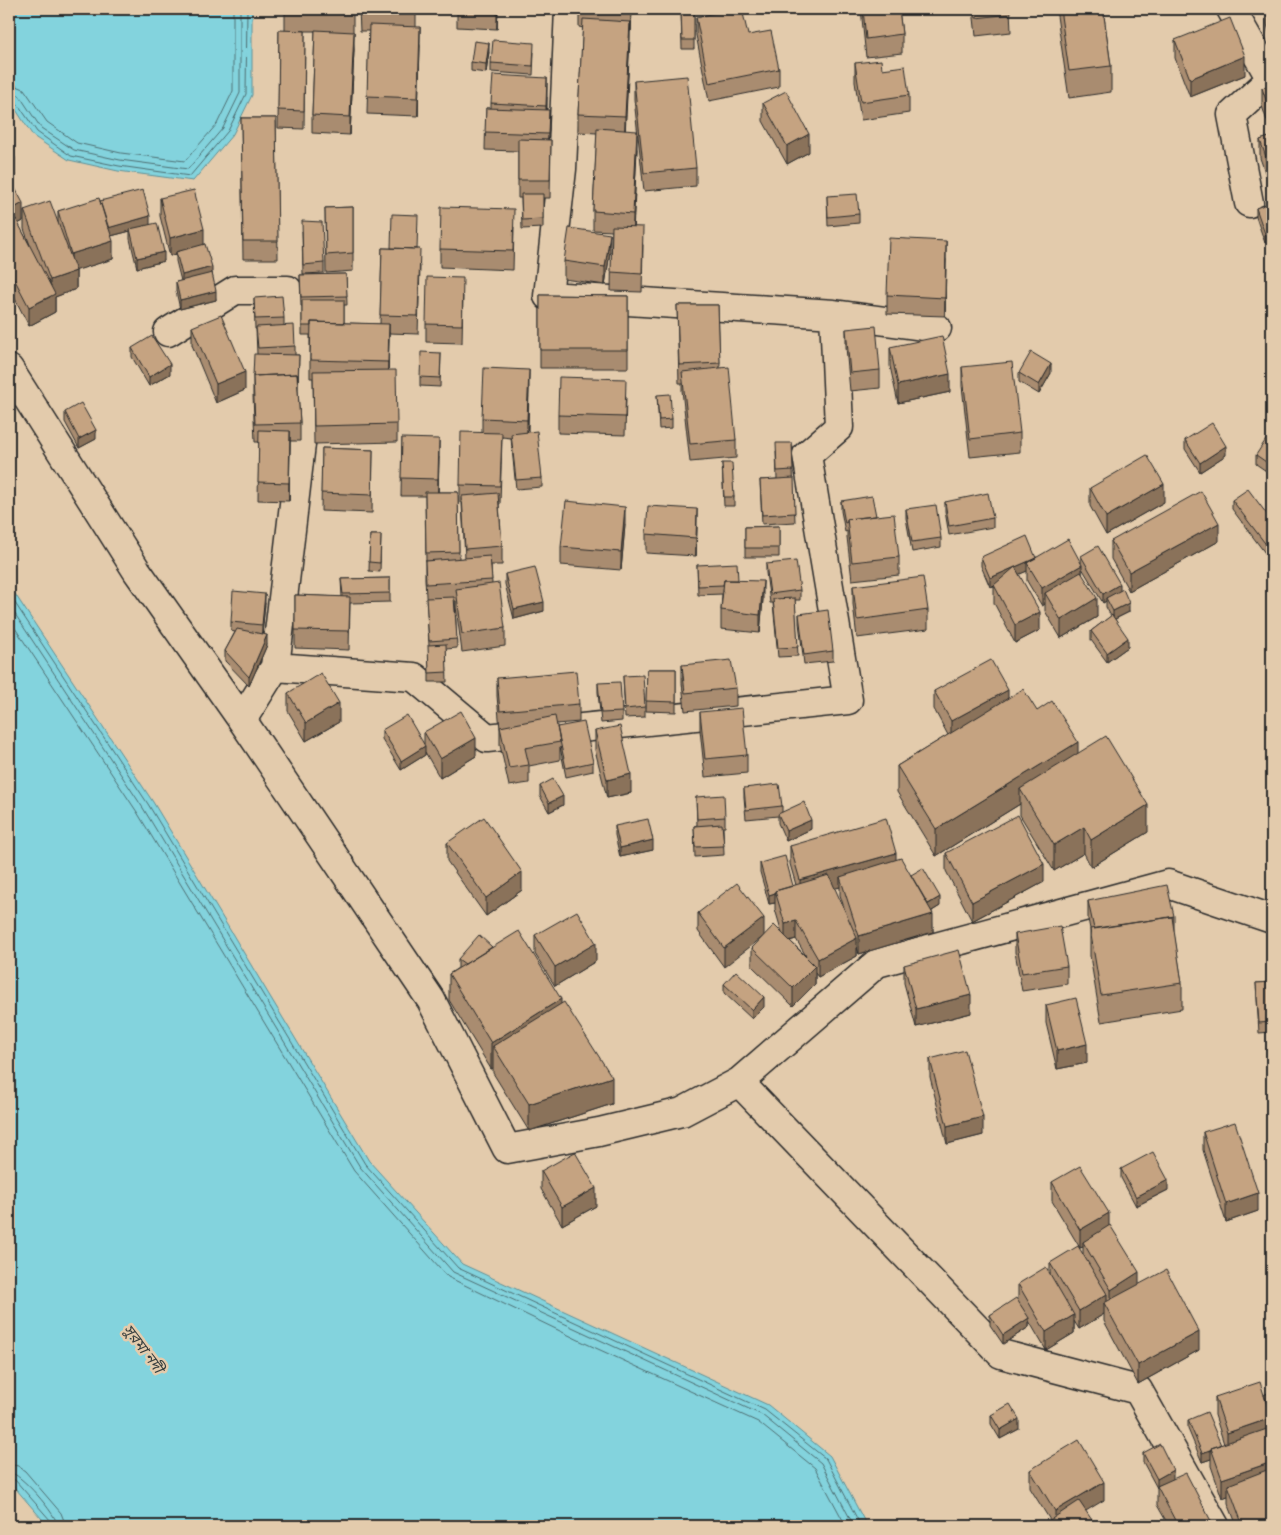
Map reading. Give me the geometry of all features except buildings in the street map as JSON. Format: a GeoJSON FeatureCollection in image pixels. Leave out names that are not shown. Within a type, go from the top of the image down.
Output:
{"type":"FeatureCollection","features":[{"type":"Feature","properties":{"kind":"street"},"geometry":{"type":"LineString","coordinates":[[568,9],[562,169],[548,296],[834,314],[937,328]]}},
{"type":"Feature","properties":{"kind":"street"},"geometry":{"type":"LineString","coordinates":[[1232,9],[1271,79],[1232,115],[1249,203]]}},
{"type":"Feature","properties":{"kind":"street"},"geometry":{"type":"LineString","coordinates":[[168,332],[235,290],[288,290],[302,355],[303,427],[275,668],[242,720]]}},
{"type":"Feature","properties":{"kind":"street"},"geometry":{"type":"LineString","coordinates":[[275,668],[414,677],[487,738],[848,700],[806,455],[839,427],[834,314]]}},
{"type":"Feature","properties":{"kind":"street"},"geometry":{"type":"LineString","coordinates":[[9,369],[137,571],[242,720],[431,1000],[507,1149],[599,1132],[682,1112],[739,1082],[877,963],[1168,884],[1272,919]]}},
{"type":"Feature","properties":{"kind":"street"},"geometry":{"type":"LineString","coordinates":[[739,1082],[1001,1354],[1138,1390],[1215,1526]]}},
{"type":"Feature","properties":{"kind":"water"},"geometry":{"type":"Polygon","coordinates":[[[9,9],[252,9],[252,95],[233,134],[193,181],[118,171],[69,160],[33,136],[9,99],[9,9]]]}},
{"type":"Feature","properties":{"kind":"water","name":"সুরমা নদী"},"geometry":{"type":"Polygon","coordinates":[[[9,585],[153,802],[369,1161],[462,1264],[768,1405],[830,1456],[867,1526],[48,1526],[9,1481],[9,585]]]}}]}
